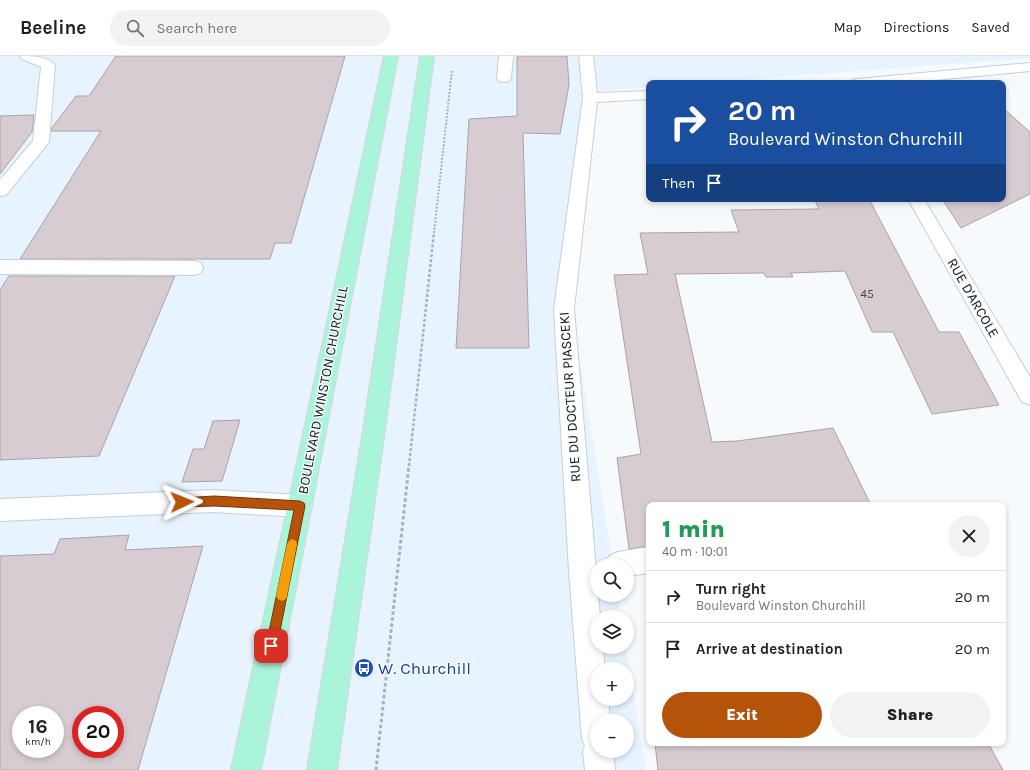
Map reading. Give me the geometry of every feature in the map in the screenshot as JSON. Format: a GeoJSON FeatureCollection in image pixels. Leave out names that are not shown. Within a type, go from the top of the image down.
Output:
{"type":"FeatureCollection","features":[{"type":"Feature","properties":{"kind":"main road","name":"BOULEVARD WINSTON CHURCHILL"},"geometry":{"type":"LineString","coordinates":[[246,770],[391,56]]}},
{"type":"Feature","properties":{"kind":"main road"},"geometry":{"type":"LineString","coordinates":[[322,770],[373,437],[427,56]]}},
{"type":"Feature","properties":{"kind":"street"},"geometry":{"type":"LineString","coordinates":[[0,191],[41,142],[48,65],[27,56]]}},
{"type":"Feature","properties":{"kind":"street"},"geometry":{"type":"LineString","coordinates":[[504,78],[506,56]]}},
{"type":"Feature","properties":{"kind":"street","name":"RUE DU DOCTEUR PIASCEKI"},"geometry":{"type":"LineString","coordinates":[[586,56],[590,98],[564,309],[590,569]]}},
{"type":"Feature","properties":{"kind":"street"},"geometry":{"type":"LineString","coordinates":[[889,80],[1030,67]]}},
{"type":"Feature","properties":{"kind":"street"},"geometry":{"type":"LineString","coordinates":[[590,98],[646,95]]}},
{"type":"Feature","properties":{"kind":"street","name":"RUE D'ARCOLE"},"geometry":{"type":"LineString","coordinates":[[918,202],[1030,396]]}},
{"type":"Feature","properties":{"kind":"street"},"geometry":{"type":"LineString","coordinates":[[0,267],[194,268]]}},
{"type":"Feature","properties":{"kind":"street"},"geometry":{"type":"LineString","coordinates":[[0,510],[214,501],[300,506]]}},
{"type":"Feature","properties":{"kind":"street"},"geometry":{"type":"LineString","coordinates":[[634,562],[646,560]]}},
{"type":"Feature","properties":{"kind":"street","name":"RUE DU DOCTEUR PIASCEKI"},"geometry":{"type":"LineString","coordinates":[[591,602],[596,714]]}},
{"type":"Feature","properties":{"kind":"street"},"geometry":{"type":"LineString","coordinates":[[599,758],[600,770]]}},
{"type":"Feature","properties":{"kind":"path"},"geometry":{"type":"LineString","coordinates":[[376,770],[452,64]]}},
{"type":"Feature","properties":{"kind":"shaded area"},"geometry":{"type":"Polygon","coordinates":[[[0,56],[1030,56],[1030,58],[740,80],[646,80],[646,87],[598,91],[571,304],[612,558],[590,558],[590,602],[619,602],[620,610],[590,610],[590,654],[627,654],[628,662],[590,662],[590,706],[634,706],[634,696],[646,770],[0,770],[0,56]]]}},
{"type":"Feature","properties":{"kind":"building"},"geometry":{"type":"Polygon","coordinates":[[[116,56],[345,56],[291,243],[275,243],[270,259],[20,259],[101,131],[51,131],[51,129],[76,96],[89,96],[116,56]]]}},
{"type":"Feature","properties":{"kind":"building"},"geometry":{"type":"Polygon","coordinates":[[[517,56],[567,56],[569,85],[560,134],[523,133],[529,348],[456,348],[469,119],[517,116],[517,56]]]}},
{"type":"Feature","properties":{"kind":"building"},"geometry":{"type":"Polygon","coordinates":[[[1006,111],[1030,132],[1030,194],[961,228],[944,202],[1006,202],[1006,111]]]}},
{"type":"Feature","properties":{"kind":"building"},"geometry":{"type":"Polygon","coordinates":[[[34,115],[32,132],[0,174],[0,116],[34,115]]]}},
{"type":"Feature","properties":{"kind":"building"},"geometry":{"type":"Polygon","coordinates":[[[816,202],[871,202],[939,332],[959,332],[999,405],[932,414],[893,332],[872,332],[845,271],[791,273],[793,277],[766,277],[764,273],[675,274],[712,442],[737,441],[833,428],[870,502],[646,502],[646,546],[629,549],[617,458],[641,454],[614,275],[648,274],[640,233],[739,232],[731,210],[819,209],[816,202]]]}},
{"type":"Feature","properties":{"kind":"building"},"geometry":{"type":"Polygon","coordinates":[[[9,276],[175,276],[99,456],[0,460],[0,290],[9,276]]]}},
{"type":"Feature","properties":{"kind":"building"},"geometry":{"type":"Polygon","coordinates":[[[240,420],[222,481],[182,482],[193,449],[204,449],[213,421],[240,420]]]}},
{"type":"Feature","properties":{"kind":"building"},"geometry":{"type":"Polygon","coordinates":[[[129,535],[125,550],[203,546],[138,770],[0,770],[0,556],[54,554],[60,539],[129,535]]]}},
{"type":"Feature","properties":{"kind":"building"},"geometry":{"type":"Polygon","coordinates":[[[655,746],[990,746],[1003,770],[658,770],[655,746]]]}},
{"type":"Feature","properties":{"kind":"slow traffic"},"geometry":{"type":"LineString","coordinates":[[282,596],[292,544]]}},
{"type":"Feature","properties":{"kind":"place","name":"W. Churchill"},"geometry":{"type":"Point","coordinates":[364,668]}},
{"type":"Feature","properties":{"kind":"route"},"geometry":{"type":"LineString","coordinates":[[182,502],[214,501],[300,506],[271,646]]}}]}
